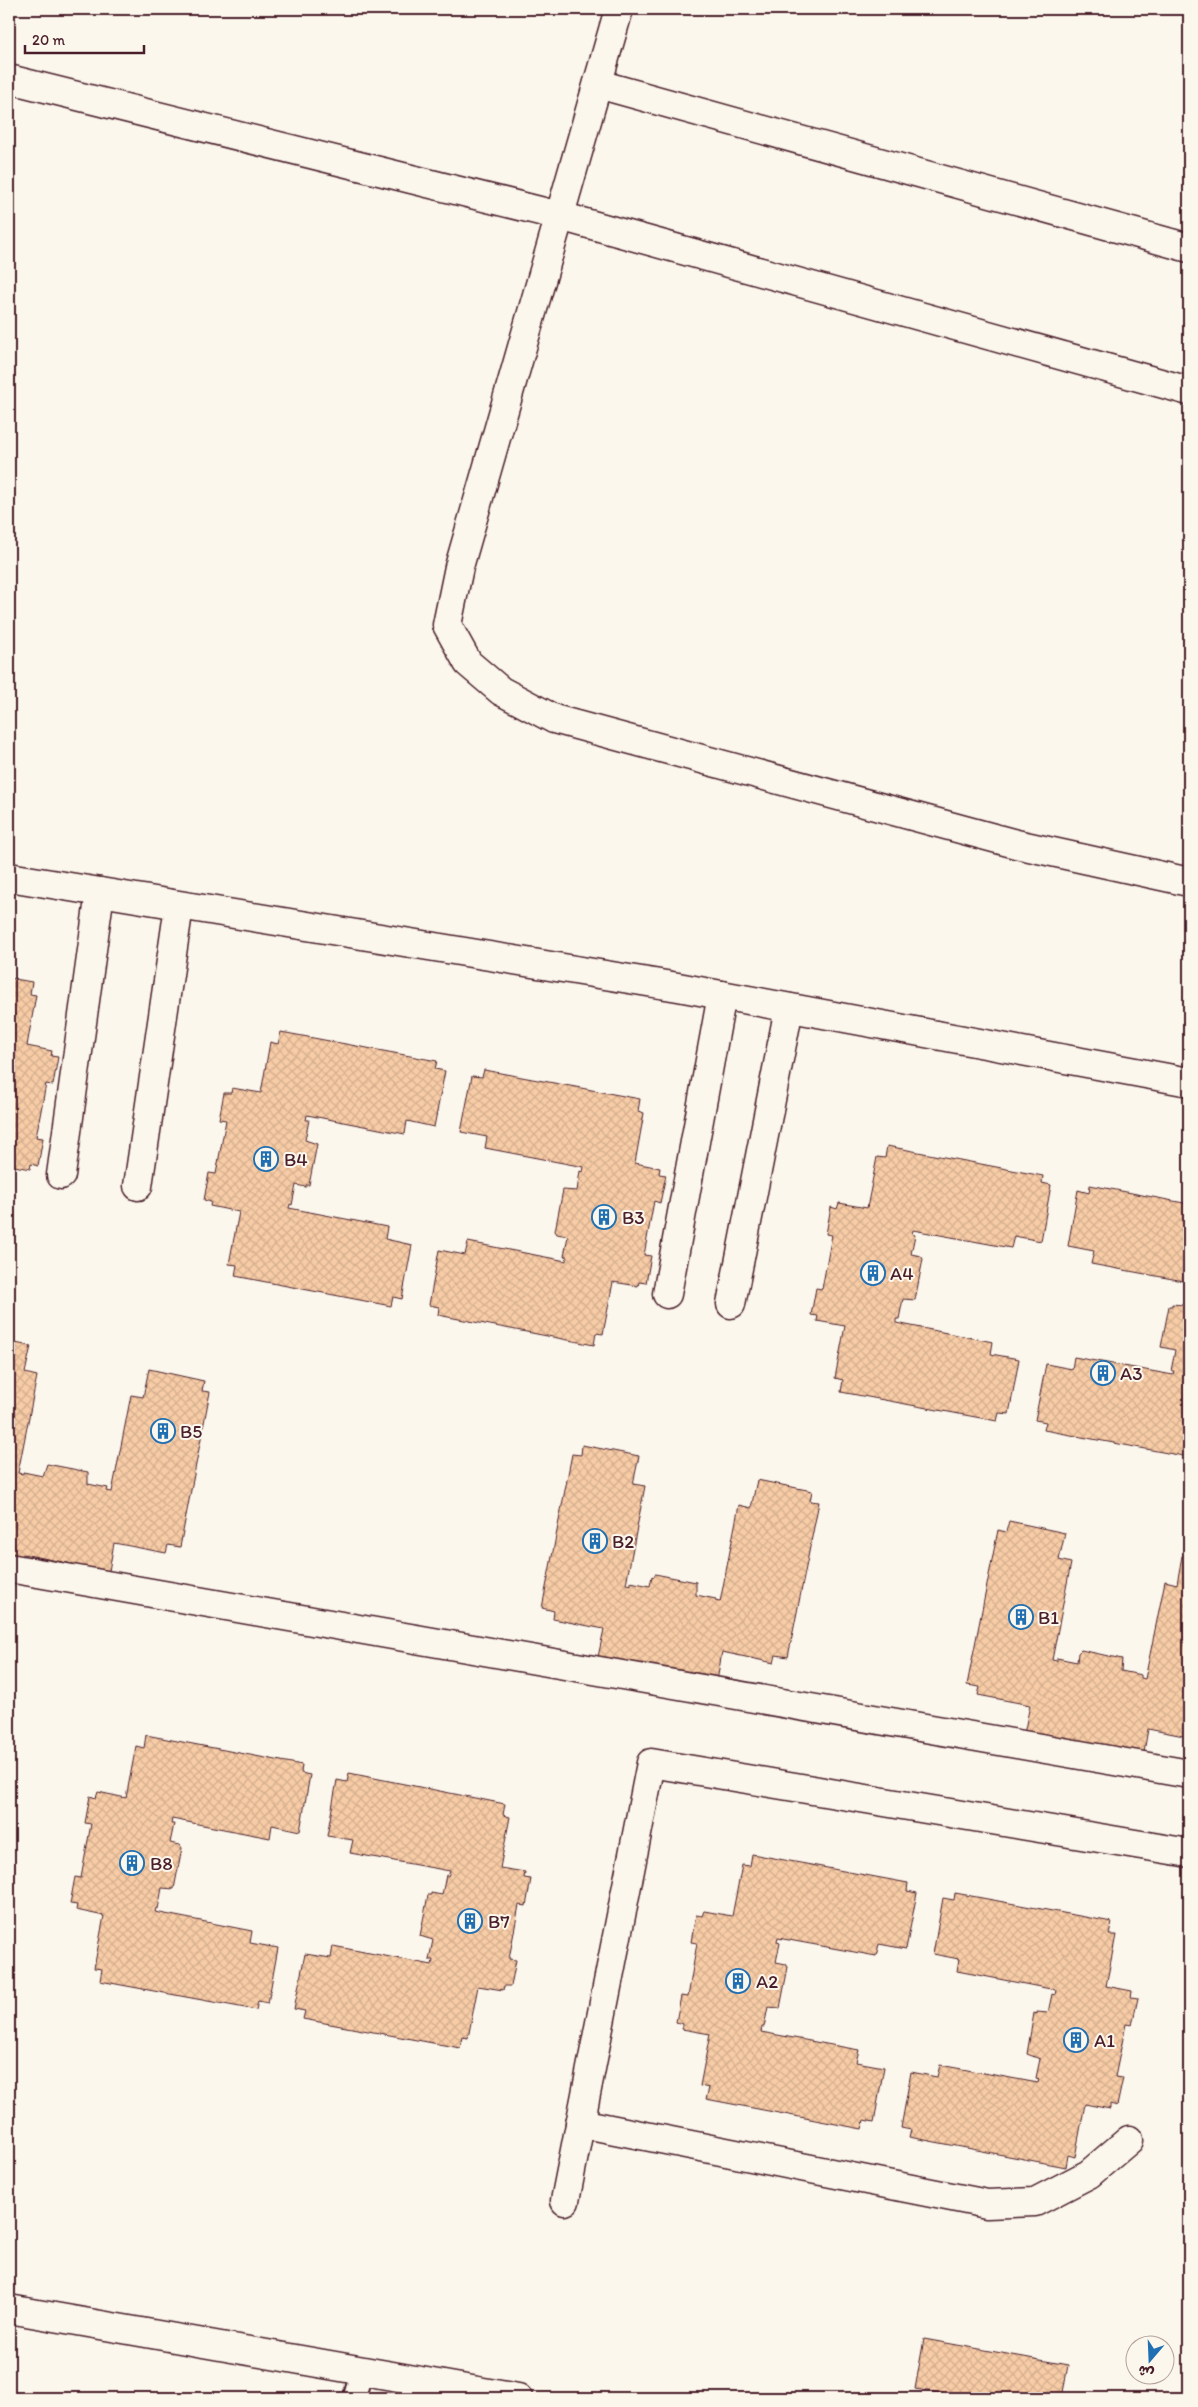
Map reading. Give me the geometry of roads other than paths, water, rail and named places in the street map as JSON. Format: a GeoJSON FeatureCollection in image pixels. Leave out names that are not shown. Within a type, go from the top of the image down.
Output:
{"type":"FeatureCollection","features":[{"type":"Feature","properties":{"kind":"street"},"geometry":{"type":"LineString","coordinates":[[619,9],[459,567],[448,625],[468,663],[501,691],[554,719],[1016,844],[1189,882]]}},
{"type":"Feature","properties":{"kind":"street"},"geometry":{"type":"LineString","coordinates":[[9,79],[560,216],[1189,391]]}},
{"type":"Feature","properties":{"kind":"street"},"geometry":{"type":"LineString","coordinates":[[598,84],[1189,248]]}},
{"type":"Feature","properties":{"kind":"street"},"geometry":{"type":"LineString","coordinates":[[9,878],[722,995],[1189,1082]]}},
{"type":"Feature","properties":{"kind":"street"},"geometry":{"type":"LineString","coordinates":[[61,1175],[100,892]]}},
{"type":"Feature","properties":{"kind":"street"},"geometry":{"type":"LineString","coordinates":[[138,1186],[178,906]]}},
{"type":"Feature","properties":{"kind":"street"},"geometry":{"type":"LineString","coordinates":[[667,1294],[722,995]]}},
{"type":"Feature","properties":{"kind":"street"},"geometry":{"type":"LineString","coordinates":[[731,1304],[789,1008]]}},
{"type":"Feature","properties":{"kind":"street"},"geometry":{"type":"LineString","coordinates":[[9,1568],[1189,1774]]}},
{"type":"Feature","properties":{"kind":"street"},"geometry":{"type":"LineString","coordinates":[[565,2201],[651,1763],[1189,1853]]}},
{"type":"Feature","properties":{"kind":"street"},"geometry":{"type":"LineString","coordinates":[[580,2123],[987,2204],[1034,2202],[1089,2174],[1129,2140]]}},
{"type":"Feature","properties":{"kind":"street"},"geometry":{"type":"LineString","coordinates":[[9,2309],[518,2398]]}},
{"type":"Feature","properties":{"kind":"lane"},"geometry":{"type":"LineString","coordinates":[[354,2398],[362,2371]]}},
{"type":"Feature","properties":{"kind":"place","name":"B4"},"geometry":{"type":"Point","coordinates":[266,1159]}},
{"type":"Feature","properties":{"kind":"place","name":"B3"},"geometry":{"type":"Point","coordinates":[604,1217]}},
{"type":"Feature","properties":{"kind":"place","name":"A4"},"geometry":{"type":"Point","coordinates":[873,1273]}},
{"type":"Feature","properties":{"kind":"place","name":"A3"},"geometry":{"type":"Point","coordinates":[1103,1373]}},
{"type":"Feature","properties":{"kind":"place","name":"B5"},"geometry":{"type":"Point","coordinates":[163,1431]}},
{"type":"Feature","properties":{"kind":"place","name":"B2"},"geometry":{"type":"Point","coordinates":[595,1541]}},
{"type":"Feature","properties":{"kind":"place","name":"B1"},"geometry":{"type":"Point","coordinates":[1021,1617]}},
{"type":"Feature","properties":{"kind":"place","name":"B8"},"geometry":{"type":"Point","coordinates":[132,1863]}},
{"type":"Feature","properties":{"kind":"place","name":"B7"},"geometry":{"type":"Point","coordinates":[470,1921]}},
{"type":"Feature","properties":{"kind":"place","name":"A2"},"geometry":{"type":"Point","coordinates":[738,1981]}},
{"type":"Feature","properties":{"kind":"place","name":"A1"},"geometry":{"type":"Point","coordinates":[1076,2040]}}]}
